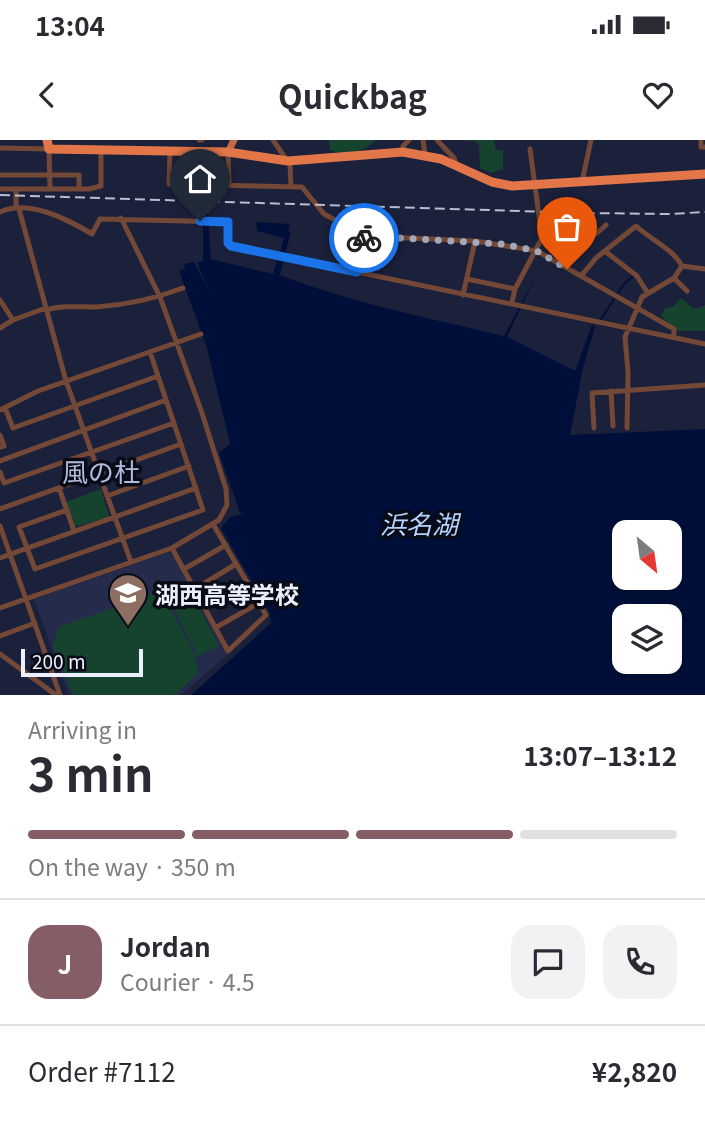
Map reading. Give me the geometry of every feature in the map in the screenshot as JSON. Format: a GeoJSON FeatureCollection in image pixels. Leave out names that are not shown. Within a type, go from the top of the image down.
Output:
{"type":"FeatureCollection","features":[{"type":"Feature","properties":{"kind":"highway"},"geometry":{"type":"LineString","coordinates":[[48,144],[101,150],[228,152],[288,161],[403,152],[425,155],[456,165],[502,184],[582,183],[705,174]]}},
{"type":"Feature","properties":{"kind":"main road"},"geometry":{"type":"LineString","coordinates":[[228,152],[234,140]]}},
{"type":"Feature","properties":{"kind":"street"},"geometry":{"type":"LineString","coordinates":[[148,140],[148,151]]}},
{"type":"Feature","properties":{"kind":"street"},"geometry":{"type":"LineString","coordinates":[[273,140],[288,161],[291,186]]}},
{"type":"Feature","properties":{"kind":"street"},"geometry":{"type":"LineString","coordinates":[[403,152],[403,146],[409,140]]}},
{"type":"Feature","properties":{"kind":"street"},"geometry":{"type":"LineString","coordinates":[[423,140],[425,155]]}},
{"type":"Feature","properties":{"kind":"street"},"geometry":{"type":"LineString","coordinates":[[437,140],[454,158],[456,165]]}},
{"type":"Feature","properties":{"kind":"street"},"geometry":{"type":"LineString","coordinates":[[582,183],[591,140]]}},
{"type":"Feature","properties":{"kind":"street"},"geometry":{"type":"LineString","coordinates":[[701,140],[701,147],[705,147]]}},
{"type":"Feature","properties":{"kind":"street"},"geometry":{"type":"LineString","coordinates":[[0,148],[48,144],[50,189]]}},
{"type":"Feature","properties":{"kind":"street"},"geometry":{"type":"LineString","coordinates":[[518,303],[515,289],[542,238],[537,185],[530,149]]}},
{"type":"Feature","properties":{"kind":"street"},"geometry":{"type":"LineString","coordinates":[[0,189],[101,186],[101,150]]}},
{"type":"Feature","properties":{"kind":"street"},"geometry":{"type":"LineString","coordinates":[[170,152],[169,184],[302,187],[324,214],[365,236],[475,241],[537,251],[674,329],[674,336]]}},
{"type":"Feature","properties":{"kind":"street"},"geometry":{"type":"LineString","coordinates":[[228,152],[229,184]]}},
{"type":"Feature","properties":{"kind":"street"},"geometry":{"type":"LineString","coordinates":[[0,175],[79,175],[79,188]]}},
{"type":"Feature","properties":{"kind":"street"},"geometry":{"type":"LineString","coordinates":[[200,221],[201,184]]}},
{"type":"Feature","properties":{"kind":"street"},"geometry":{"type":"LineString","coordinates":[[16,189],[18,209],[66,381],[131,562]]}},
{"type":"Feature","properties":{"kind":"street"},"geometry":{"type":"LineString","coordinates":[[0,212],[18,209],[58,216],[92,234],[100,219],[228,222],[228,243],[231,246],[463,295],[518,303],[705,344]]}},
{"type":"Feature","properties":{"kind":"street"},"geometry":{"type":"LineString","coordinates":[[0,608],[172,548],[213,524],[223,515],[228,505],[226,489],[177,342],[160,297],[121,218]]}},
{"type":"Feature","properties":{"kind":"street"},"geometry":{"type":"LineString","coordinates":[[541,227],[596,234],[606,225]]}},
{"type":"Feature","properties":{"kind":"street"},"geometry":{"type":"LineString","coordinates":[[581,276],[596,258],[636,226],[660,241],[663,249],[682,266],[705,269]]}},
{"type":"Feature","properties":{"kind":"street"},"geometry":{"type":"LineString","coordinates":[[357,272],[365,236]]}},
{"type":"Feature","properties":{"kind":"street"},"geometry":{"type":"LineString","coordinates":[[463,295],[475,241]]}},
{"type":"Feature","properties":{"kind":"street"},"geometry":{"type":"LineString","coordinates":[[606,252],[637,276],[647,292]]}},
{"type":"Feature","properties":{"kind":"street"},"geometry":{"type":"LineString","coordinates":[[627,428],[625,337],[628,327],[636,307],[647,292],[674,278],[682,266]]}},
{"type":"Feature","properties":{"kind":"street"},"geometry":{"type":"LineString","coordinates":[[674,278],[687,291]]}},
{"type":"Feature","properties":{"kind":"street"},"geometry":{"type":"LineString","coordinates":[[467,279],[515,289]]}},
{"type":"Feature","properties":{"kind":"street"},"geometry":{"type":"LineString","coordinates":[[0,328],[13,320],[46,309],[71,305],[93,307],[140,303],[183,288]]}},
{"type":"Feature","properties":{"kind":"street"},"geometry":{"type":"LineString","coordinates":[[0,300],[13,320]]}},
{"type":"Feature","properties":{"kind":"street"},"geometry":{"type":"LineString","coordinates":[[158,376],[13,428],[2,409],[38,391],[201,334]]}},
{"type":"Feature","properties":{"kind":"street"},"geometry":{"type":"LineString","coordinates":[[67,510],[19,527],[35,569],[203,510],[150,352]]}},
{"type":"Feature","properties":{"kind":"street"},"geometry":{"type":"LineString","coordinates":[[594,428],[592,393],[705,385]]}},
{"type":"Feature","properties":{"kind":"street"},"geometry":{"type":"LineString","coordinates":[[611,391],[612,426]]}},
{"type":"Feature","properties":{"kind":"street"},"geometry":{"type":"LineString","coordinates":[[0,461],[166,400]]}},
{"type":"Feature","properties":{"kind":"street"},"geometry":{"type":"LineString","coordinates":[[0,472],[4,483],[174,423]]}},
{"type":"Feature","properties":{"kind":"street"},"geometry":{"type":"LineString","coordinates":[[0,435],[4,446],[0,447]]}},
{"type":"Feature","properties":{"kind":"street"},"geometry":{"type":"LineString","coordinates":[[0,509],[181,444]]}},
{"type":"Feature","properties":{"kind":"street"},"geometry":{"type":"LineString","coordinates":[[107,496],[189,466]]}},
{"type":"Feature","properties":{"kind":"street"},"geometry":{"type":"LineString","coordinates":[[59,488],[74,531]]}},
{"type":"Feature","properties":{"kind":"street"},"geometry":{"type":"LineString","coordinates":[[0,558],[196,488]]}},
{"type":"Feature","properties":{"kind":"street"},"geometry":{"type":"LineString","coordinates":[[172,548],[228,651],[266,615],[213,524]]}},
{"type":"Feature","properties":{"kind":"street"},"geometry":{"type":"LineString","coordinates":[[0,526],[58,695]]}},
{"type":"Feature","properties":{"kind":"street"},"geometry":{"type":"LineString","coordinates":[[184,569],[226,545]]}},
{"type":"Feature","properties":{"kind":"street"},"geometry":{"type":"LineString","coordinates":[[195,589],[236,564]]}},
{"type":"Feature","properties":{"kind":"street"},"geometry":{"type":"LineString","coordinates":[[205,608],[248,583]]}},
{"type":"Feature","properties":{"kind":"street"},"geometry":{"type":"LineString","coordinates":[[215,628],[259,603]]}},
{"type":"Feature","properties":{"kind":"street"},"geometry":{"type":"LineString","coordinates":[[0,635],[35,623]]}},
{"type":"Feature","properties":{"kind":"street"},"geometry":{"type":"LineString","coordinates":[[0,654],[58,695]]}},
{"type":"Feature","properties":{"kind":"shaded area","name":"湖西高等学校"},"geometry":{"type":"Polygon","coordinates":[[[167,553],[174,553],[227,655],[181,695],[69,695],[34,599],[167,553]]]}},
{"type":"Feature","properties":{"kind":"green space"},"geometry":{"type":"Polygon","coordinates":[[[329,140],[375,140],[360,150],[342,153],[330,150],[329,140]]]}},
{"type":"Feature","properties":{"kind":"green space"},"geometry":{"type":"Polygon","coordinates":[[[458,140],[494,140],[496,150],[503,150],[503,169],[491,173],[480,168],[479,144],[475,141],[458,140]]]}},
{"type":"Feature","properties":{"kind":"green space"},"geometry":{"type":"Polygon","coordinates":[[[681,298],[694,308],[705,305],[705,331],[678,331],[661,316],[665,308],[673,307],[681,298]]]}},
{"type":"Feature","properties":{"kind":"green space"},"geometry":{"type":"Polygon","coordinates":[[[101,489],[109,517],[75,527],[66,502],[101,489]]]}},
{"type":"Feature","properties":{"kind":"green space"},"geometry":{"type":"Polygon","coordinates":[[[161,591],[197,658],[194,660],[199,672],[175,695],[73,695],[53,647],[59,627],[161,591]]]}},
{"type":"Feature","properties":{"kind":"green space"},"geometry":{"type":"Polygon","coordinates":[[[195,599],[219,646],[198,656],[174,609],[195,599]]]}},
{"type":"Feature","properties":{"kind":"water","name":"浜名湖"},"geometry":{"type":"Polygon","coordinates":[[[203,189],[206,190],[211,259],[273,274],[284,238],[257,231],[256,222],[290,224],[288,231],[291,232],[280,275],[334,294],[391,309],[504,336],[536,275],[507,337],[575,371],[592,325],[595,327],[583,368],[570,435],[705,429],[705,695],[191,695],[271,623],[270,613],[221,528],[230,517],[246,513],[240,513],[219,453],[230,444],[207,348],[179,271],[185,268],[184,264],[194,262],[211,295],[198,262],[203,261],[203,189]]]}},
{"type":"Feature","properties":{"kind":"waterway"},"geometry":{"type":"LineString","coordinates":[[601,319],[624,284],[633,276]]}},
{"type":"Feature","properties":{"kind":"railway"},"geometry":{"type":"LineString","coordinates":[[0,195],[583,213],[705,212]]}},
{"type":"Feature","properties":{"kind":"way so far"},"geometry":{"type":"LineString","coordinates":[[364,238],[503,244],[537,251],[567,269]]}},
{"type":"Feature","properties":{"kind":"place","name":"湖西高等学校"},"geometry":{"type":"Point","coordinates":[128,627]}},
{"type":"Feature","properties":{"kind":"district","name":"風の杜"},"geometry":{"type":"Point","coordinates":[101,470]}},
{"type":"Feature","properties":{"kind":"route"},"geometry":{"type":"LineString","coordinates":[[200,221],[228,222],[228,243],[231,246],[357,272],[364,238]]}}]}
